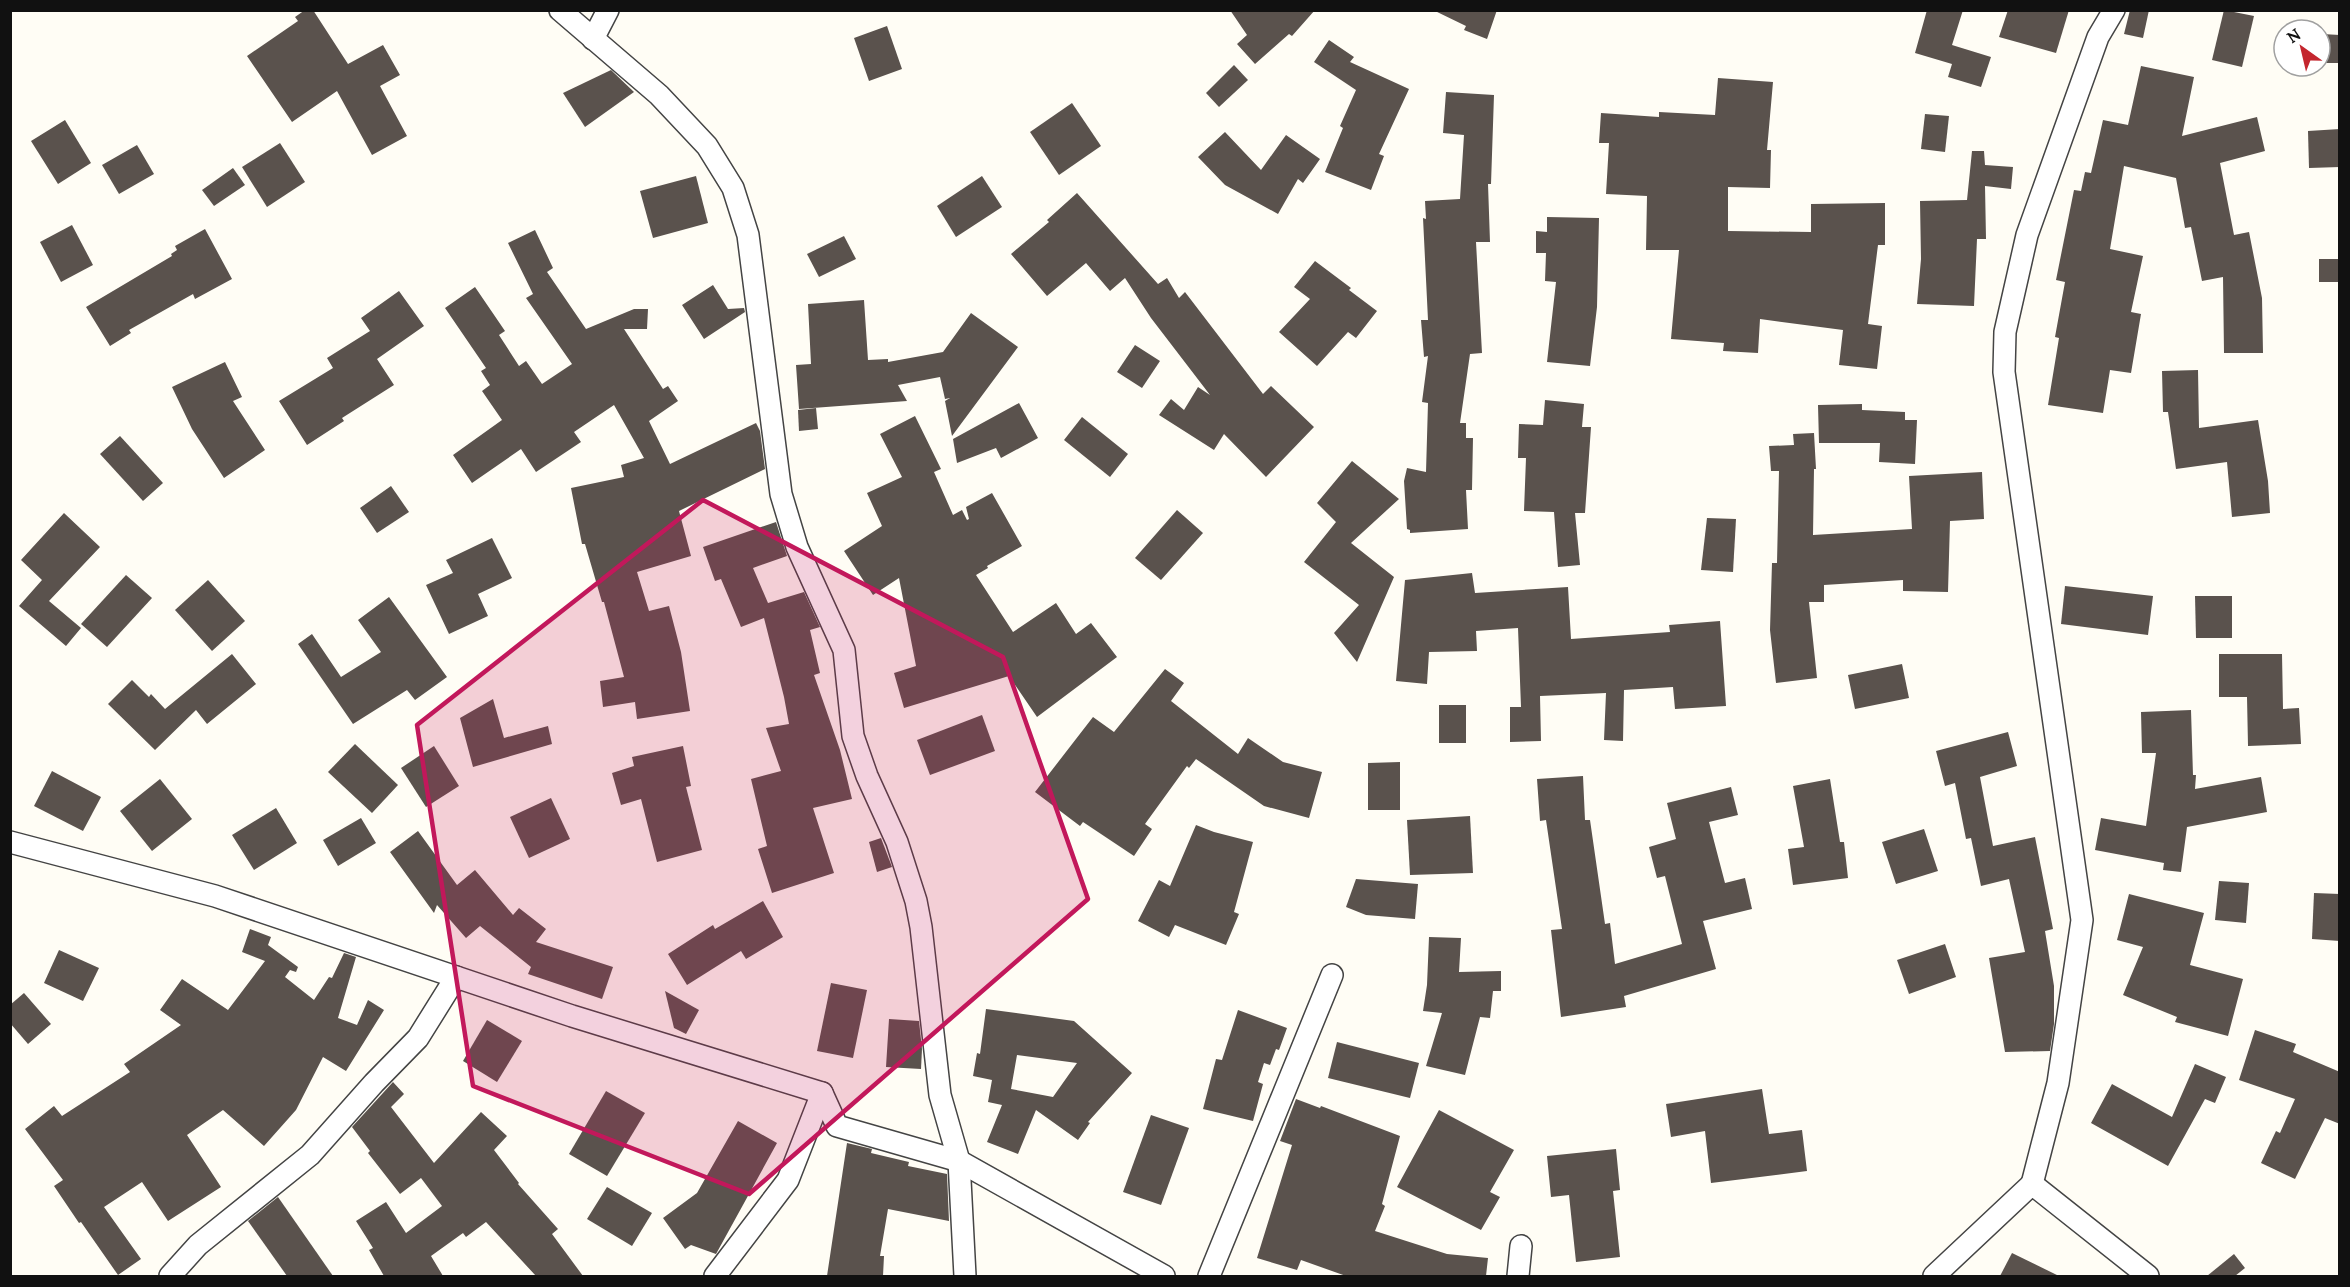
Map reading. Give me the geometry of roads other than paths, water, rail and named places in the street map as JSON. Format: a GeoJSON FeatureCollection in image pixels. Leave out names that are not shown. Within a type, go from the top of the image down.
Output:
{"type":"FeatureCollection","features":[{"type":"Feature","properties":{"kind":"street"},"geometry":{"type":"LineString","coordinates":[[560,10],[659,95],[706,146],[733,188],[748,235],[781,494],[796,547],[844,650],[853,736],[867,776],[897,842],[916,901],[940,1095],[959,1161],[965,1276]]}},
{"type":"Feature","properties":{"kind":"street"},"geometry":{"type":"LineString","coordinates":[[593,39],[608,10]]}},
{"type":"Feature","properties":{"kind":"street"},"geometry":{"type":"LineString","coordinates":[[1934,1276],[2032,1184],[2058,1083],[2082,921],[2004,372],[2005,332],[2027,236],[2098,37],[2114,10]]}},
{"type":"Feature","properties":{"kind":"street"},"geometry":{"type":"LineString","coordinates":[[10,842],[215,896],[572,1016],[822,1093],[837,1126],[959,1161],[1164,1276]]}},
{"type":"Feature","properties":{"kind":"street"},"geometry":{"type":"LineString","coordinates":[[1209,1276],[1332,975]]}},
{"type":"Feature","properties":{"kind":"street"},"geometry":{"type":"LineString","coordinates":[[170,1276],[198,1245],[310,1155],[374,1083],[418,1038],[456,977]]}},
{"type":"Feature","properties":{"kind":"street"},"geometry":{"type":"LineString","coordinates":[[715,1276],[788,1180],[822,1093]]}},
{"type":"Feature","properties":{"kind":"street"},"geometry":{"type":"LineString","coordinates":[[2032,1184],[2148,1276]]}},
{"type":"Feature","properties":{"kind":"street"},"geometry":{"type":"LineString","coordinates":[[1518,1276],[1521,1246]]}}]}
